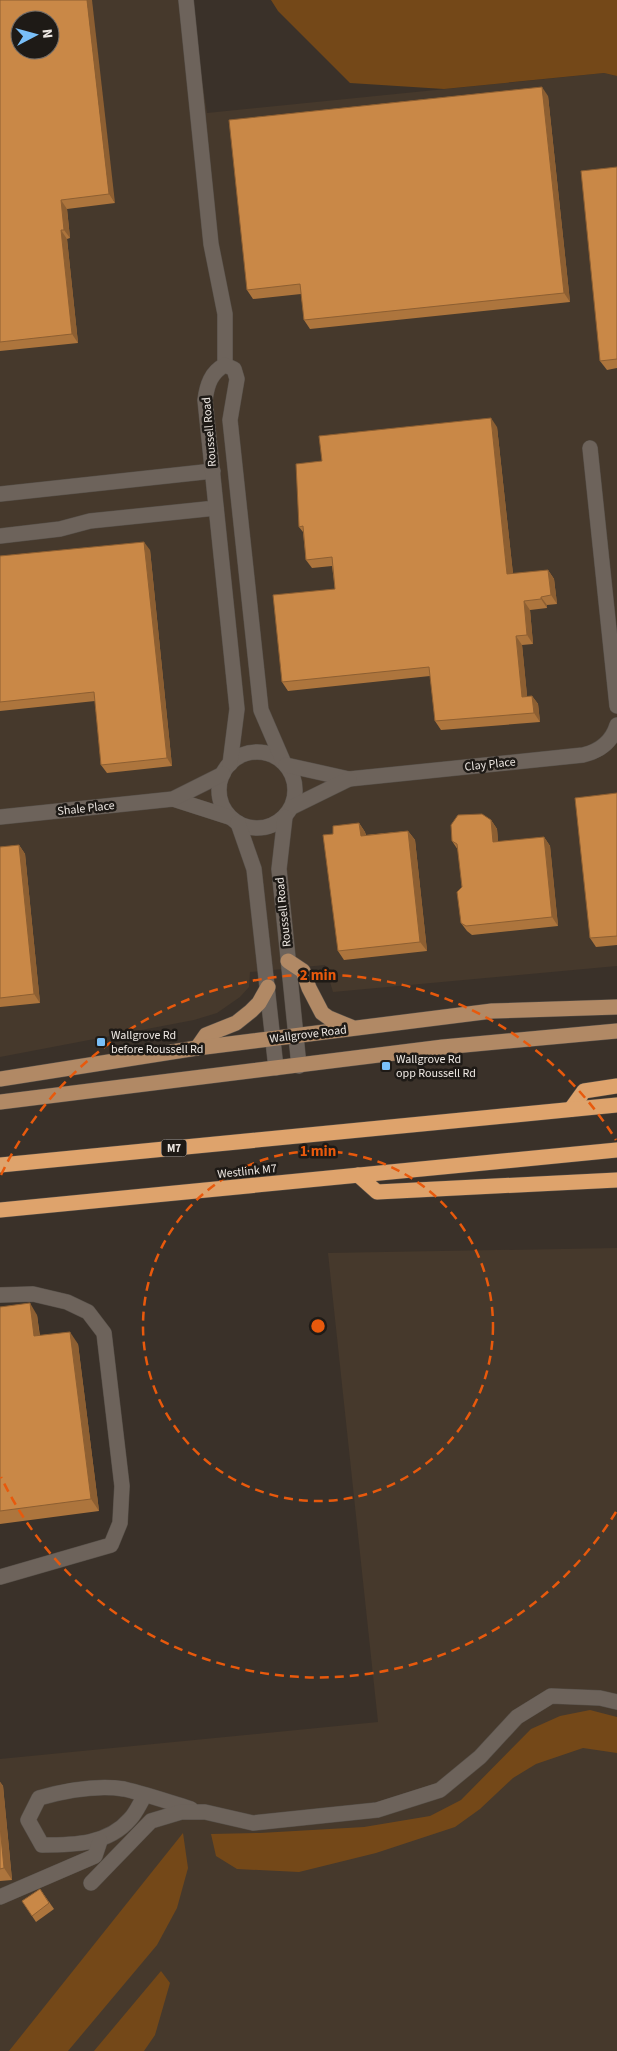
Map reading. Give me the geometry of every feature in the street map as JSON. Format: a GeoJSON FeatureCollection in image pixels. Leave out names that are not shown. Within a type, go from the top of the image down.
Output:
{"type":"FeatureCollection","features":[{"type":"Feature","properties":{"kind":"highway"},"geometry":{"type":"LineString","coordinates":[[571,1109],[584,1092],[617,1086]]}},
{"type":"Feature","properties":{"kind":"highway","name":"M7"},"geometry":{"type":"LineString","coordinates":[[0,1165],[617,1105]]}},
{"type":"Feature","properties":{"kind":"highway","name":"Westlink M7"},"geometry":{"type":"LineString","coordinates":[[0,1210],[617,1150]]}},
{"type":"Feature","properties":{"kind":"highway"},"geometry":{"type":"LineString","coordinates":[[358,1175],[377,1192],[617,1180]]}},
{"type":"Feature","properties":{"kind":"main road"},"geometry":{"type":"LineString","coordinates":[[288,961],[303,971],[309,988],[322,1013],[354,1028]]}},
{"type":"Feature","properties":{"kind":"main road"},"geometry":{"type":"LineString","coordinates":[[197,1048],[206,1036],[236,1022],[251,1011],[259,1003],[268,987]]}},
{"type":"Feature","properties":{"kind":"main road","name":"Wallgrove Road"},"geometry":{"type":"LineString","coordinates":[[0,1079],[197,1048],[516,1008],[617,1007]]}},
{"type":"Feature","properties":{"kind":"main road"},"geometry":{"type":"LineString","coordinates":[[0,1102],[471,1044],[617,1031]]}},
{"type":"Feature","properties":{"kind":"street"},"geometry":{"type":"LineString","coordinates":[[186,0],[211,244],[225,314],[225,365]]}},
{"type":"Feature","properties":{"kind":"street","name":"Roussell Road"},"geometry":{"type":"LineString","coordinates":[[226,769],[237,710],[205,400],[206,389],[212,375],[225,365],[234,369],[237,379],[230,420],[261,710],[284,763]]}},
{"type":"Feature","properties":{"kind":"street"},"geometry":{"type":"LineString","coordinates":[[590,448],[617,706]]}},
{"type":"Feature","properties":{"kind":"street"},"geometry":{"type":"LineString","coordinates":[[0,494],[213,471]]}},
{"type":"Feature","properties":{"kind":"street"},"geometry":{"type":"LineString","coordinates":[[0,536],[60,529],[90,521],[216,508]]}},
{"type":"Feature","properties":{"kind":"street","name":"Clay Place"},"geometry":{"type":"LineString","coordinates":[[284,763],[349,779],[584,755],[604,747],[613,736],[617,725]]}},
{"type":"Feature","properties":{"kind":"street"},"geometry":{"type":"LineString","coordinates":[[255,752],[274,756],[284,763],[295,785],[288,812],[267,827],[248,827],[234,820],[220,796],[226,769],[246,753],[255,752]]}},
{"type":"Feature","properties":{"kind":"street","name":"Shale Place"},"geometry":{"type":"LineString","coordinates":[[0,817],[173,799],[226,769]]}},
{"type":"Feature","properties":{"kind":"street","name":"Clay Place"},"geometry":{"type":"LineString","coordinates":[[288,812],[349,779]]}},
{"type":"Feature","properties":{"kind":"street","name":"Shale Place"},"geometry":{"type":"LineString","coordinates":[[173,799],[234,820]]}},
{"type":"Feature","properties":{"kind":"street","name":"Roussell Road"},"geometry":{"type":"LineString","coordinates":[[288,812],[279,869],[299,1066]]}},
{"type":"Feature","properties":{"kind":"street","name":"Roussell Road"},"geometry":{"type":"LineString","coordinates":[[234,820],[254,869],[276,1068]]}},
{"type":"Feature","properties":{"kind":"street"},"geometry":{"type":"LineString","coordinates":[[0,1295],[33,1294],[68,1302],[88,1312],[104,1333],[122,1486],[120,1523],[111,1545],[0,1577]]}},
{"type":"Feature","properties":{"kind":"street"},"geometry":{"type":"LineString","coordinates":[[145,1795],[130,1820],[100,1841],[66,1845],[42,1845],[28,1820],[39,1798],[68,1790],[122,1789],[145,1795],[205,1812],[252,1823],[377,1810],[440,1790],[480,1757],[517,1717],[551,1696],[600,1698],[617,1702]]}},
{"type":"Feature","properties":{"kind":"street"},"geometry":{"type":"LineString","coordinates":[[91,1883],[151,1821],[181,1812],[205,1812]]}},
{"type":"Feature","properties":{"kind":"street"},"geometry":{"type":"LineString","coordinates":[[0,1897],[95,1856],[100,1841]]}},
{"type":"Feature","properties":{"kind":"shaded area"},"geometry":{"type":"Polygon","coordinates":[[[0,0],[190,0],[207,113],[604,73],[617,76],[617,966],[333,992],[325,965],[250,972],[249,987],[240,997],[217,1013],[194,1020],[0,1057],[0,0]]]}},
{"type":"Feature","properties":{"kind":"shaded area"},"geometry":{"type":"Polygon","coordinates":[[[271,0],[617,0],[617,76],[604,73],[444,89],[350,83],[278,11],[271,0]]]}},
{"type":"Feature","properties":{"kind":"shaded area"},"geometry":{"type":"Polygon","coordinates":[[[617,1248],[617,2051],[0,2051],[0,1759],[378,1722],[328,1253],[617,1248]]]}},
{"type":"Feature","properties":{"kind":"shaded area"},"geometry":{"type":"Polygon","coordinates":[[[590,1710],[617,1717],[617,1753],[583,1748],[536,1764],[513,1778],[480,1809],[455,1827],[376,1853],[299,1872],[237,1869],[216,1856],[211,1834],[364,1827],[430,1816],[461,1800],[531,1729],[560,1716],[590,1710]]]}},
{"type":"Feature","properties":{"kind":"shaded area"},"geometry":{"type":"Polygon","coordinates":[[[183,1833],[188,1868],[177,1908],[157,1945],[68,2051],[9,2051],[183,1833]]]}},
{"type":"Feature","properties":{"kind":"shaded area"},"geometry":{"type":"Polygon","coordinates":[[[161,1971],[170,1983],[155,2035],[144,2051],[94,2051],[161,1971]]]}},
{"type":"Feature","properties":{"kind":"building"},"geometry":{"type":"Polygon","coordinates":[[[0,0],[87,0],[109,194],[61,200],[64,230],[61,230],[72,334],[0,342],[0,0]]]}},
{"type":"Feature","properties":{"kind":"building"},"geometry":{"type":"Polygon","coordinates":[[[542,87],[564,293],[304,320],[300,284],[247,290],[229,120],[542,87]]]}},
{"type":"Feature","properties":{"kind":"building"},"geometry":{"type":"Polygon","coordinates":[[[617,167],[617,359],[600,361],[581,171],[617,167]]]}},
{"type":"Feature","properties":{"kind":"building"},"geometry":{"type":"Polygon","coordinates":[[[491,418],[507,574],[548,570],[551,595],[541,597],[541,599],[524,601],[527,635],[516,636],[522,697],[532,696],[534,713],[435,721],[429,667],[282,682],[273,595],[335,589],[332,557],[306,560],[303,526],[299,527],[296,464],[322,461],[319,436],[491,418]]]}},
{"type":"Feature","properties":{"kind":"building"},"geometry":{"type":"Polygon","coordinates":[[[144,542],[167,758],[101,765],[94,692],[0,702],[0,556],[144,542]]]}},
{"type":"Feature","properties":{"kind":"building"},"geometry":{"type":"Polygon","coordinates":[[[617,793],[617,936],[590,938],[575,798],[617,793]]]}},
{"type":"Feature","properties":{"kind":"building"},"geometry":{"type":"Polygon","coordinates":[[[482,814],[491,820],[493,842],[544,837],[552,917],[466,926],[461,923],[457,892],[462,887],[457,844],[452,841],[451,825],[458,815],[482,814]]]}},
{"type":"Feature","properties":{"kind":"building"},"geometry":{"type":"Polygon","coordinates":[[[359,823],[361,836],[408,831],[420,942],[338,951],[323,835],[333,834],[333,826],[359,823]]]}},
{"type":"Feature","properties":{"kind":"building"},"geometry":{"type":"Polygon","coordinates":[[[19,845],[34,994],[0,998],[0,847],[19,845]]]}},
{"type":"Feature","properties":{"kind":"building"},"geometry":{"type":"Polygon","coordinates":[[[30,1303],[34,1336],[70,1332],[91,1499],[0,1511],[0,1307],[30,1303]]]}},
{"type":"Feature","properties":{"kind":"building"},"geometry":{"type":"Polygon","coordinates":[[[0,1826],[4,1868],[0,1869],[0,1826]]]}},
{"type":"Feature","properties":{"kind":"building"},"geometry":{"type":"Polygon","coordinates":[[[40,1889],[49,1903],[32,1916],[22,1901],[40,1889]]]}},
{"type":"Feature","properties":{"kind":"place","name":"Wallgrove Rd before Roussell Rd"},"geometry":{"type":"Point","coordinates":[101,1042]}},
{"type":"Feature","properties":{"kind":"place","name":"Wallgrove Rd opp Roussell Rd"},"geometry":{"type":"Point","coordinates":[386,1066]}}]}
